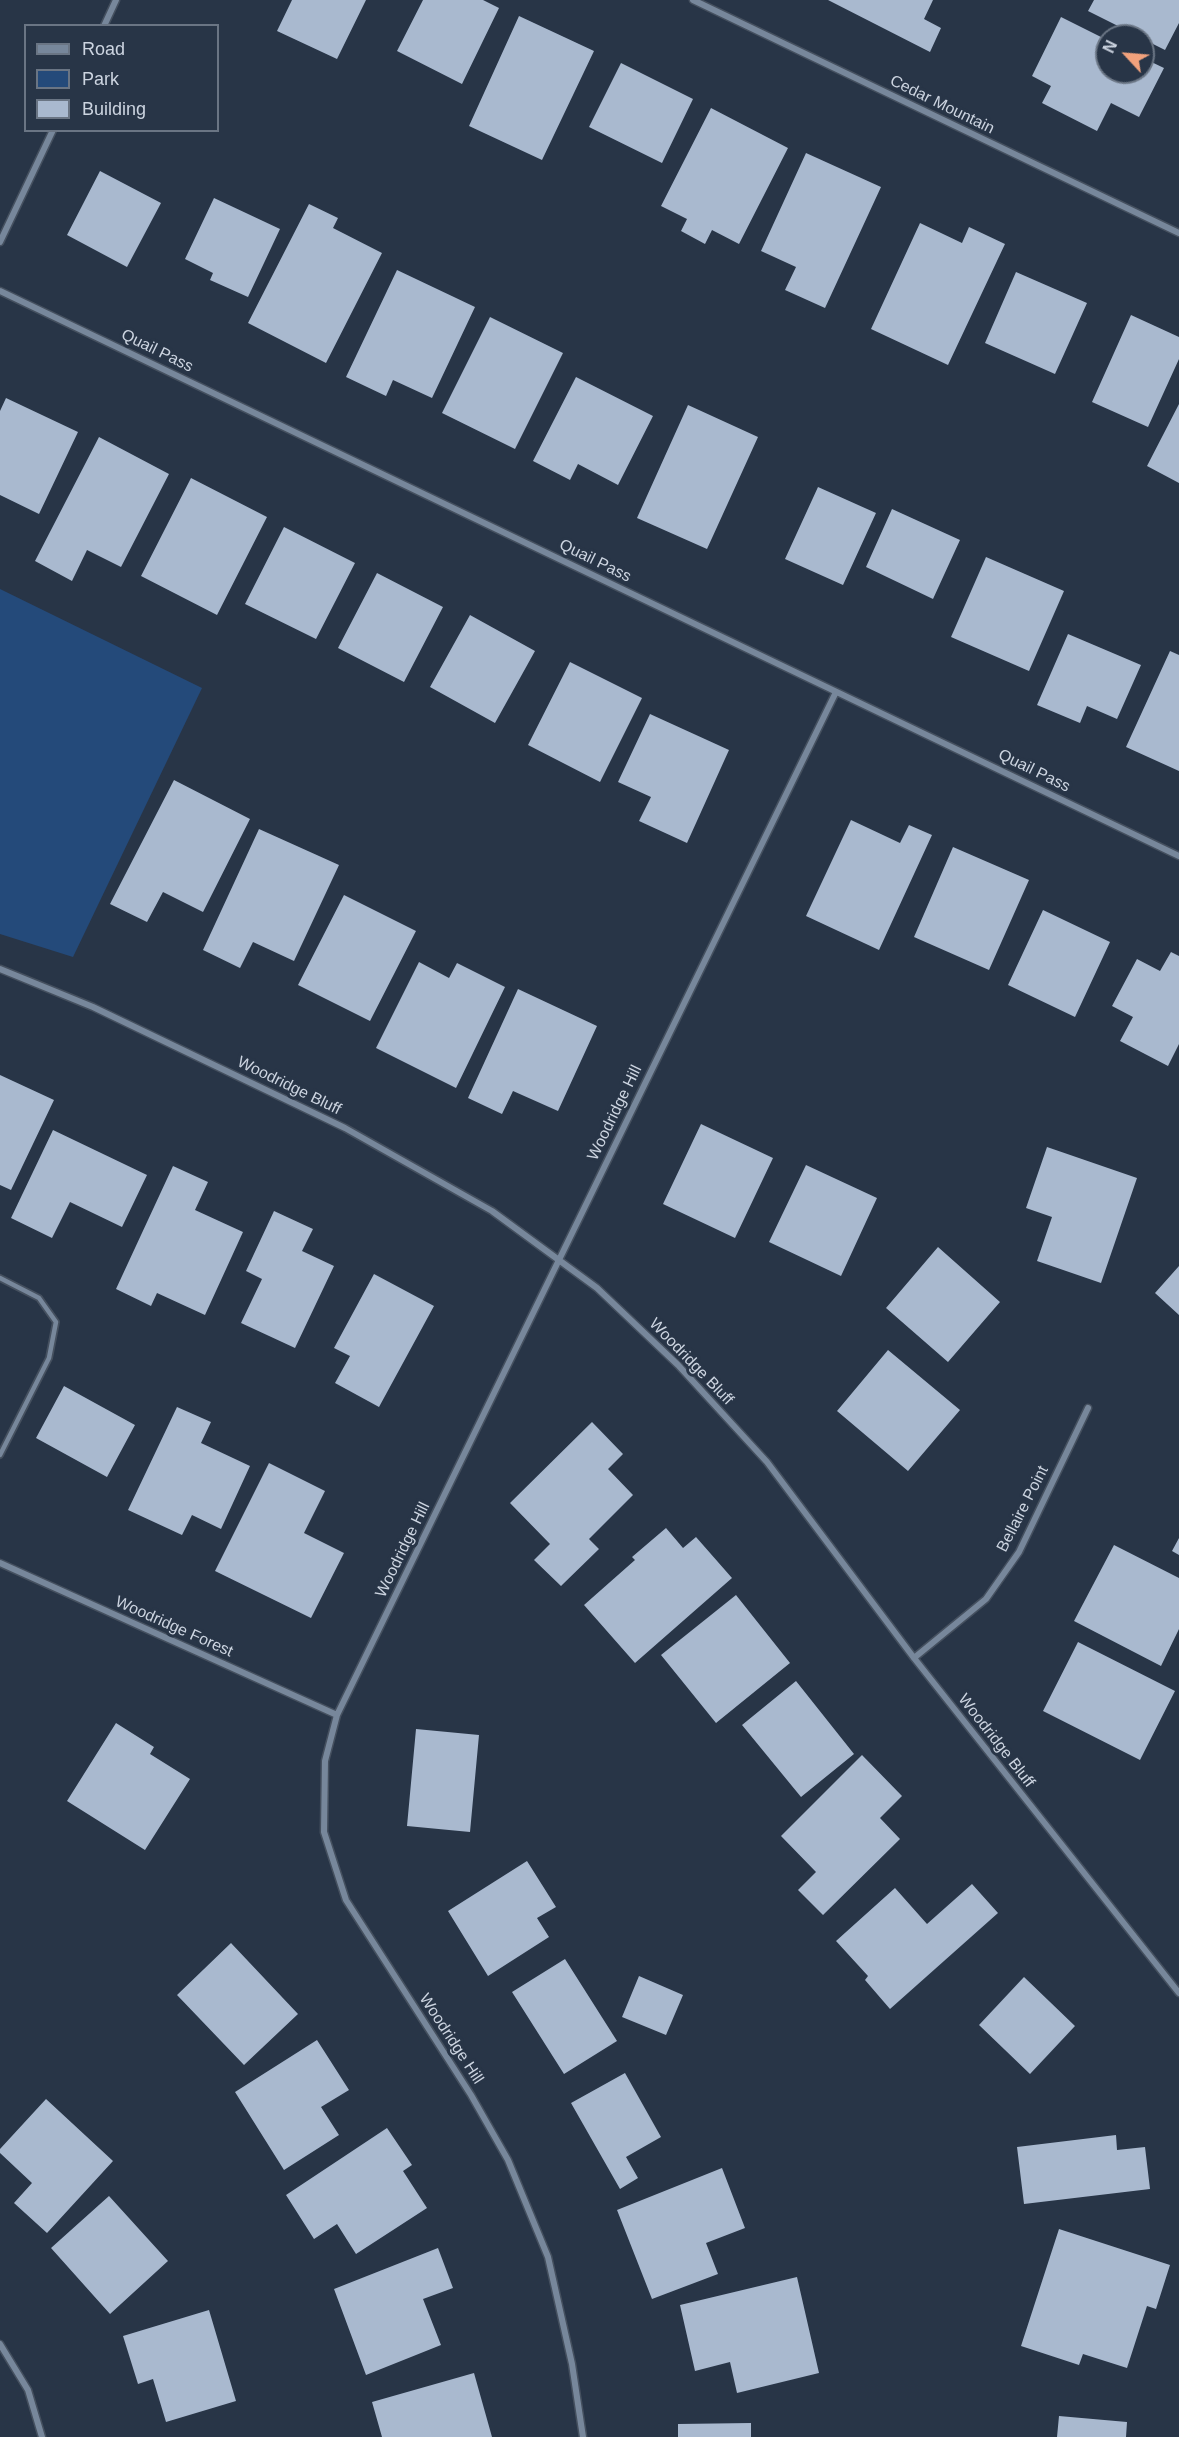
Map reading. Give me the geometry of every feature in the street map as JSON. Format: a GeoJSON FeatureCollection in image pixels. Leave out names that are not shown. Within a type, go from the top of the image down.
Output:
{"type":"FeatureCollection","features":[{"type":"Feature","properties":{"kind":"street"},"geometry":{"type":"LineString","coordinates":[[105,24],[116,0]]}},
{"type":"Feature","properties":{"kind":"street","name":"Cedar Mountain"},"geometry":{"type":"LineString","coordinates":[[693,0],[706,3],[1179,233]]}},
{"type":"Feature","properties":{"kind":"street"},"geometry":{"type":"LineString","coordinates":[[0,242],[52,132]]}},
{"type":"Feature","properties":{"kind":"street","name":"Quail Pass"},"geometry":{"type":"LineString","coordinates":[[0,291],[1179,856]]}},
{"type":"Feature","properties":{"kind":"street","name":"Woodridge Hill"},"geometry":{"type":"LineString","coordinates":[[583,2437],[572,2364],[548,2257],[508,2160],[471,2095],[346,1900],[324,1832],[325,1761],[338,1715],[836,692]]}},
{"type":"Feature","properties":{"kind":"street","name":"Woodridge Bluff"},"geometry":{"type":"LineString","coordinates":[[0,969],[93,1007],[345,1128],[492,1211],[597,1288],[678,1365],[766,1462],[914,1659],[1179,1993]]}},
{"type":"Feature","properties":{"kind":"street","name":"Bellaire Point"},"geometry":{"type":"LineString","coordinates":[[914,1659],[986,1599],[1019,1552],[1088,1408]]}},
{"type":"Feature","properties":{"kind":"street","name":"Woodridge Forest"},"geometry":{"type":"LineString","coordinates":[[0,1563],[338,1715]]}},
{"type":"Feature","properties":{"kind":"street"},"geometry":{"type":"LineString","coordinates":[[0,2344],[28,2390],[42,2437]]}},
{"type":"Feature","properties":{"kind":"lane"},"geometry":{"type":"LineString","coordinates":[[0,1278],[39,1298],[56,1322],[49,1358],[0,1455]]}},
{"type":"Feature","properties":{"kind":"green space"},"geometry":{"type":"Polygon","coordinates":[[[0,589],[202,688],[73,957],[0,934],[0,589]]]}},
{"type":"Feature","properties":{"kind":"building"},"geometry":{"type":"Polygon","coordinates":[[[292,0],[366,0],[337,59],[277,31],[292,0]]]}},
{"type":"Feature","properties":{"kind":"building"},"geometry":{"type":"Polygon","coordinates":[[[423,0],[483,0],[499,8],[462,84],[397,51],[423,0]]]}},
{"type":"Feature","properties":{"kind":"building"},"geometry":{"type":"Polygon","coordinates":[[[828,0],[933,0],[924,19],[941,28],[930,52],[828,0]]]}},
{"type":"Feature","properties":{"kind":"building"},"geometry":{"type":"Polygon","coordinates":[[[1094,0],[1179,0],[1179,23],[1165,50],[1155,45],[1155,24],[1114,24],[1088,11],[1094,0]]]}},
{"type":"Feature","properties":{"kind":"building"},"geometry":{"type":"Polygon","coordinates":[[[519,16],[594,51],[542,160],[469,126],[519,16]]]}},
{"type":"Feature","properties":{"kind":"building"},"geometry":{"type":"Polygon","coordinates":[[[1061,17],[1095,34],[1095,84],[1155,84],[1155,64],[1164,68],[1139,117],[1111,103],[1097,131],[1042,103],[1051,86],[1032,76],[1061,17]]]}},
{"type":"Feature","properties":{"kind":"building"},"geometry":{"type":"Polygon","coordinates":[[[621,63],[693,99],[662,163],[589,127],[621,63]]]}},
{"type":"Feature","properties":{"kind":"building"},"geometry":{"type":"Polygon","coordinates":[[[711,108],[788,148],[739,244],[712,230],[705,244],[681,231],[687,219],[661,206],[711,108]]]}},
{"type":"Feature","properties":{"kind":"building"},"geometry":{"type":"Polygon","coordinates":[[[806,153],[881,187],[825,308],[785,290],[796,267],[761,251],[806,153]]]}},
{"type":"Feature","properties":{"kind":"building"},"geometry":{"type":"Polygon","coordinates":[[[100,171],[161,203],[127,267],[67,235],[100,171]]]}},
{"type":"Feature","properties":{"kind":"building"},"geometry":{"type":"Polygon","coordinates":[[[214,198],[280,229],[248,297],[210,280],[213,273],[185,259],[214,198]]]}},
{"type":"Feature","properties":{"kind":"building"},"geometry":{"type":"Polygon","coordinates":[[[309,204],[338,218],[333,228],[382,253],[326,363],[248,323],[309,204]]]}},
{"type":"Feature","properties":{"kind":"building"},"geometry":{"type":"Polygon","coordinates":[[[920,223],[962,243],[969,227],[1005,244],[948,365],[871,329],[920,223]]]}},
{"type":"Feature","properties":{"kind":"building"},"geometry":{"type":"Polygon","coordinates":[[[397,270],[475,307],[432,398],[393,380],[386,396],[346,377],[397,270]]]}},
{"type":"Feature","properties":{"kind":"building"},"geometry":{"type":"Polygon","coordinates":[[[1016,272],[1087,303],[1055,374],[985,343],[1016,272]]]}},
{"type":"Feature","properties":{"kind":"building"},"geometry":{"type":"Polygon","coordinates":[[[1131,315],[1179,337],[1179,359],[1148,427],[1092,402],[1131,315]]]}},
{"type":"Feature","properties":{"kind":"building"},"geometry":{"type":"Polygon","coordinates":[[[490,317],[563,353],[515,449],[442,413],[490,317]]]}},
{"type":"Feature","properties":{"kind":"building"},"geometry":{"type":"Polygon","coordinates":[[[576,377],[653,416],[618,485],[578,464],[570,480],[533,461],[576,377]]]}},
{"type":"Feature","properties":{"kind":"building"},"geometry":{"type":"Polygon","coordinates":[[[6,398],[78,432],[39,514],[0,495],[0,411],[6,398]]]}},
{"type":"Feature","properties":{"kind":"building"},"geometry":{"type":"Polygon","coordinates":[[[1179,404],[1179,483],[1147,466],[1179,404]]]}},
{"type":"Feature","properties":{"kind":"building"},"geometry":{"type":"Polygon","coordinates":[[[688,405],[758,437],[707,549],[637,518],[688,405]]]}},
{"type":"Feature","properties":{"kind":"building"},"geometry":{"type":"Polygon","coordinates":[[[99,437],[169,474],[121,567],[87,550],[72,581],[35,561],[99,437]]]}},
{"type":"Feature","properties":{"kind":"building"},"geometry":{"type":"Polygon","coordinates":[[[191,478],[267,517],[217,615],[141,576],[191,478]]]}},
{"type":"Feature","properties":{"kind":"building"},"geometry":{"type":"Polygon","coordinates":[[[818,487],[876,513],[843,585],[785,559],[818,487]]]}},
{"type":"Feature","properties":{"kind":"building"},"geometry":{"type":"Polygon","coordinates":[[[892,509],[960,540],[933,599],[866,567],[892,509]]]}},
{"type":"Feature","properties":{"kind":"building"},"geometry":{"type":"Polygon","coordinates":[[[284,527],[355,563],[316,639],[245,604],[284,527]]]}},
{"type":"Feature","properties":{"kind":"building"},"geometry":{"type":"Polygon","coordinates":[[[986,557],[1064,591],[1029,671],[951,637],[986,557]]]}},
{"type":"Feature","properties":{"kind":"building"},"geometry":{"type":"Polygon","coordinates":[[[377,573],[443,607],[404,682],[338,648],[377,573]]]}},
{"type":"Feature","properties":{"kind":"building"},"geometry":{"type":"Polygon","coordinates":[[[470,615],[535,651],[495,723],[430,687],[470,615]]]}},
{"type":"Feature","properties":{"kind":"building"},"geometry":{"type":"Polygon","coordinates":[[[1068,634],[1141,665],[1117,719],[1087,706],[1080,723],[1037,705],[1068,634]]]}},
{"type":"Feature","properties":{"kind":"building"},"geometry":{"type":"Polygon","coordinates":[[[1170,651],[1179,655],[1179,771],[1126,747],[1170,651]]]}},
{"type":"Feature","properties":{"kind":"building"},"geometry":{"type":"Polygon","coordinates":[[[570,662],[642,698],[600,782],[528,745],[570,662]]]}},
{"type":"Feature","properties":{"kind":"building"},"geometry":{"type":"Polygon","coordinates":[[[650,714],[729,750],[687,843],[639,821],[651,797],[618,782],[650,714]]]}},
{"type":"Feature","properties":{"kind":"building"},"geometry":{"type":"Polygon","coordinates":[[[174,780],[250,819],[203,912],[163,892],[147,922],[110,904],[174,780]]]}},
{"type":"Feature","properties":{"kind":"building"},"geometry":{"type":"Polygon","coordinates":[[[851,820],[900,843],[909,825],[932,835],[879,950],[806,916],[851,820]]]}},
{"type":"Feature","properties":{"kind":"building"},"geometry":{"type":"Polygon","coordinates":[[[259,829],[339,865],[294,961],[253,942],[240,968],[203,950],[259,829]]]}},
{"type":"Feature","properties":{"kind":"building"},"geometry":{"type":"Polygon","coordinates":[[[953,847],[1029,880],[989,970],[914,937],[953,847]]]}},
{"type":"Feature","properties":{"kind":"building"},"geometry":{"type":"Polygon","coordinates":[[[344,895],[416,931],[370,1021],[298,985],[344,895]]]}},
{"type":"Feature","properties":{"kind":"building"},"geometry":{"type":"Polygon","coordinates":[[[1043,910],[1110,942],[1075,1017],[1008,985],[1043,910]]]}},
{"type":"Feature","properties":{"kind":"building"},"geometry":{"type":"Polygon","coordinates":[[[1171,952],[1179,956],[1179,1044],[1168,1066],[1120,1041],[1133,1017],[1112,1006],[1137,959],[1160,971],[1171,952]]]}},
{"type":"Feature","properties":{"kind":"building"},"geometry":{"type":"Polygon","coordinates":[[[419,962],[449,978],[457,963],[505,987],[456,1088],[376,1048],[419,962]]]}},
{"type":"Feature","properties":{"kind":"building"},"geometry":{"type":"Polygon","coordinates":[[[518,989],[597,1026],[558,1111],[513,1091],[502,1114],[468,1098],[518,989]]]}},
{"type":"Feature","properties":{"kind":"building"},"geometry":{"type":"Polygon","coordinates":[[[0,1075],[54,1100],[11,1190],[0,1185],[0,1075]]]}},
{"type":"Feature","properties":{"kind":"building"},"geometry":{"type":"Polygon","coordinates":[[[701,1124],[773,1158],[735,1238],[663,1204],[701,1124]]]}},
{"type":"Feature","properties":{"kind":"building"},"geometry":{"type":"Polygon","coordinates":[[[53,1130],[147,1175],[122,1227],[70,1202],[52,1238],[11,1218],[53,1130]]]}},
{"type":"Feature","properties":{"kind":"building"},"geometry":{"type":"Polygon","coordinates":[[[1047,1147],[1137,1178],[1101,1283],[1037,1261],[1052,1217],[1026,1208],[1047,1147]]]}},
{"type":"Feature","properties":{"kind":"building"},"geometry":{"type":"Polygon","coordinates":[[[806,1165],[877,1198],[841,1276],[769,1242],[806,1165]]]}},
{"type":"Feature","properties":{"kind":"building"},"geometry":{"type":"Polygon","coordinates":[[[173,1166],[208,1182],[195,1210],[243,1232],[205,1315],[157,1293],[151,1306],[116,1289],[173,1166]]]}},
{"type":"Feature","properties":{"kind":"building"},"geometry":{"type":"Polygon","coordinates":[[[274,1211],[313,1229],[302,1251],[334,1266],[295,1348],[241,1323],[262,1279],[246,1271],[274,1211]]]}},
{"type":"Feature","properties":{"kind":"building"},"geometry":{"type":"Polygon","coordinates":[[[938,1247],[1000,1302],[948,1362],[886,1308],[938,1247]]]}},
{"type":"Feature","properties":{"kind":"building"},"geometry":{"type":"Polygon","coordinates":[[[1179,1266],[1179,1315],[1155,1293],[1179,1266]]]}},
{"type":"Feature","properties":{"kind":"building"},"geometry":{"type":"Polygon","coordinates":[[[374,1274],[434,1306],[379,1407],[335,1383],[350,1356],[334,1348],[374,1274]]]}},
{"type":"Feature","properties":{"kind":"building"},"geometry":{"type":"Polygon","coordinates":[[[888,1350],[960,1410],[908,1471],[837,1411],[888,1350]]]}},
{"type":"Feature","properties":{"kind":"building"},"geometry":{"type":"Polygon","coordinates":[[[64,1386],[135,1425],[107,1477],[36,1438],[64,1386]]]}},
{"type":"Feature","properties":{"kind":"building"},"geometry":{"type":"Polygon","coordinates":[[[177,1407],[211,1422],[201,1443],[250,1466],[221,1529],[192,1515],[182,1535],[128,1510],[177,1407]]]}},
{"type":"Feature","properties":{"kind":"building"},"geometry":{"type":"Polygon","coordinates":[[[592,1422],[623,1454],[608,1469],[633,1495],[589,1539],[599,1549],[561,1586],[534,1560],[550,1544],[510,1503],[592,1422]]]}},
{"type":"Feature","properties":{"kind":"building"},"geometry":{"type":"Polygon","coordinates":[[[269,1463],[325,1491],[304,1533],[344,1553],[311,1618],[215,1571],[269,1463]]]}},
{"type":"Feature","properties":{"kind":"building"},"geometry":{"type":"Polygon","coordinates":[[[666,1528],[683,1548],[696,1537],[732,1578],[635,1663],[584,1605],[635,1560],[632,1557],[666,1528]]]}},
{"type":"Feature","properties":{"kind":"building"},"geometry":{"type":"Polygon","coordinates":[[[1179,1538],[1179,1555],[1172,1551],[1179,1538]]]}},
{"type":"Feature","properties":{"kind":"building"},"geometry":{"type":"Polygon","coordinates":[[[1114,1545],[1179,1578],[1179,1629],[1161,1666],[1074,1621],[1114,1545]]]}},
{"type":"Feature","properties":{"kind":"building"},"geometry":{"type":"Polygon","coordinates":[[[736,1595],[790,1663],[716,1723],[661,1655],[736,1595]]]}},
{"type":"Feature","properties":{"kind":"building"},"geometry":{"type":"Polygon","coordinates":[[[1078,1642],[1175,1691],[1140,1760],[1043,1711],[1078,1642]]]}},
{"type":"Feature","properties":{"kind":"building"},"geometry":{"type":"Polygon","coordinates":[[[796,1681],[854,1754],[801,1797],[742,1725],[796,1681]]]}},
{"type":"Feature","properties":{"kind":"building"},"geometry":{"type":"Polygon","coordinates":[[[116,1723],[154,1747],[150,1754],[190,1779],[145,1850],[67,1801],[116,1723]]]}},
{"type":"Feature","properties":{"kind":"building"},"geometry":{"type":"Polygon","coordinates":[[[416,1729],[479,1735],[470,1832],[407,1826],[416,1729]]]}},
{"type":"Feature","properties":{"kind":"building"},"geometry":{"type":"Polygon","coordinates":[[[862,1755],[902,1796],[880,1818],[900,1839],[823,1915],[798,1890],[816,1872],[781,1836],[862,1755]]]}},
{"type":"Feature","properties":{"kind":"building"},"geometry":{"type":"Polygon","coordinates":[[[527,1861],[556,1907],[537,1918],[549,1937],[488,1976],[448,1911],[527,1861]]]}},
{"type":"Feature","properties":{"kind":"building"},"geometry":{"type":"Polygon","coordinates":[[[972,1884],[998,1913],[890,2009],[865,1980],[868,1976],[836,1941],[895,1888],[927,1924],[972,1884]]]}},
{"type":"Feature","properties":{"kind":"building"},"geometry":{"type":"Polygon","coordinates":[[[231,1943],[298,2014],[244,2065],[177,1995],[231,1943]]]}},
{"type":"Feature","properties":{"kind":"building"},"geometry":{"type":"Polygon","coordinates":[[[565,1959],[617,2041],[564,2074],[512,1992],[565,1959]]]}},
{"type":"Feature","properties":{"kind":"building"},"geometry":{"type":"Polygon","coordinates":[[[639,1976],[683,1995],[666,2035],[622,2017],[639,1976]]]}},
{"type":"Feature","properties":{"kind":"building"},"geometry":{"type":"Polygon","coordinates":[[[1024,1977],[1075,2026],[1030,2074],[979,2025],[1024,1977]]]}},
{"type":"Feature","properties":{"kind":"building"},"geometry":{"type":"Polygon","coordinates":[[[317,2040],[349,2090],[321,2107],[339,2135],[284,2170],[235,2092],[317,2040]]]}},
{"type":"Feature","properties":{"kind":"building"},"geometry":{"type":"Polygon","coordinates":[[[625,2073],[661,2137],[626,2157],[638,2178],[620,2189],[571,2103],[625,2073]]]}},
{"type":"Feature","properties":{"kind":"building"},"geometry":{"type":"Polygon","coordinates":[[[46,2099],[113,2161],[47,2233],[14,2203],[32,2183],[0,2153],[0,2149],[46,2099]]]}},
{"type":"Feature","properties":{"kind":"building"},"geometry":{"type":"Polygon","coordinates":[[[387,2128],[412,2165],[403,2171],[427,2208],[356,2254],[337,2224],[314,2239],[286,2195],[387,2128]]]}},
{"type":"Feature","properties":{"kind":"building"},"geometry":{"type":"Polygon","coordinates":[[[1116,2135],[1117,2150],[1145,2147],[1150,2189],[1024,2204],[1017,2147],[1116,2135]]]}},
{"type":"Feature","properties":{"kind":"building"},"geometry":{"type":"Polygon","coordinates":[[[722,2168],[745,2228],[706,2243],[718,2274],[652,2299],[617,2210],[722,2168]]]}},
{"type":"Feature","properties":{"kind":"building"},"geometry":{"type":"Polygon","coordinates":[[[109,2196],[168,2261],[110,2314],[51,2248],[109,2196]]]}},
{"type":"Feature","properties":{"kind":"building"},"geometry":{"type":"Polygon","coordinates":[[[1059,2229],[1170,2265],[1156,2309],[1147,2306],[1127,2368],[1083,2354],[1079,2365],[1021,2346],[1059,2229]]]}},
{"type":"Feature","properties":{"kind":"building"},"geometry":{"type":"Polygon","coordinates":[[[438,2248],[453,2288],[423,2299],[441,2345],[366,2375],[334,2289],[438,2248]]]}},
{"type":"Feature","properties":{"kind":"building"},"geometry":{"type":"Polygon","coordinates":[[[797,2277],[819,2373],[737,2393],[730,2362],[695,2371],[680,2305],[797,2277]]]}},
{"type":"Feature","properties":{"kind":"building"},"geometry":{"type":"Polygon","coordinates":[[[209,2310],[236,2401],[166,2422],[153,2379],[138,2384],[123,2336],[209,2310]]]}},
{"type":"Feature","properties":{"kind":"building"},"geometry":{"type":"Polygon","coordinates":[[[474,2373],[492,2437],[382,2437],[372,2402],[474,2373]]]}},
{"type":"Feature","properties":{"kind":"building"},"geometry":{"type":"Polygon","coordinates":[[[1059,2416],[1127,2422],[1126,2437],[1057,2437],[1059,2416]]]}},
{"type":"Feature","properties":{"kind":"building"},"geometry":{"type":"Polygon","coordinates":[[[751,2423],[751,2437],[678,2437],[678,2424],[751,2423]]]}}]}
